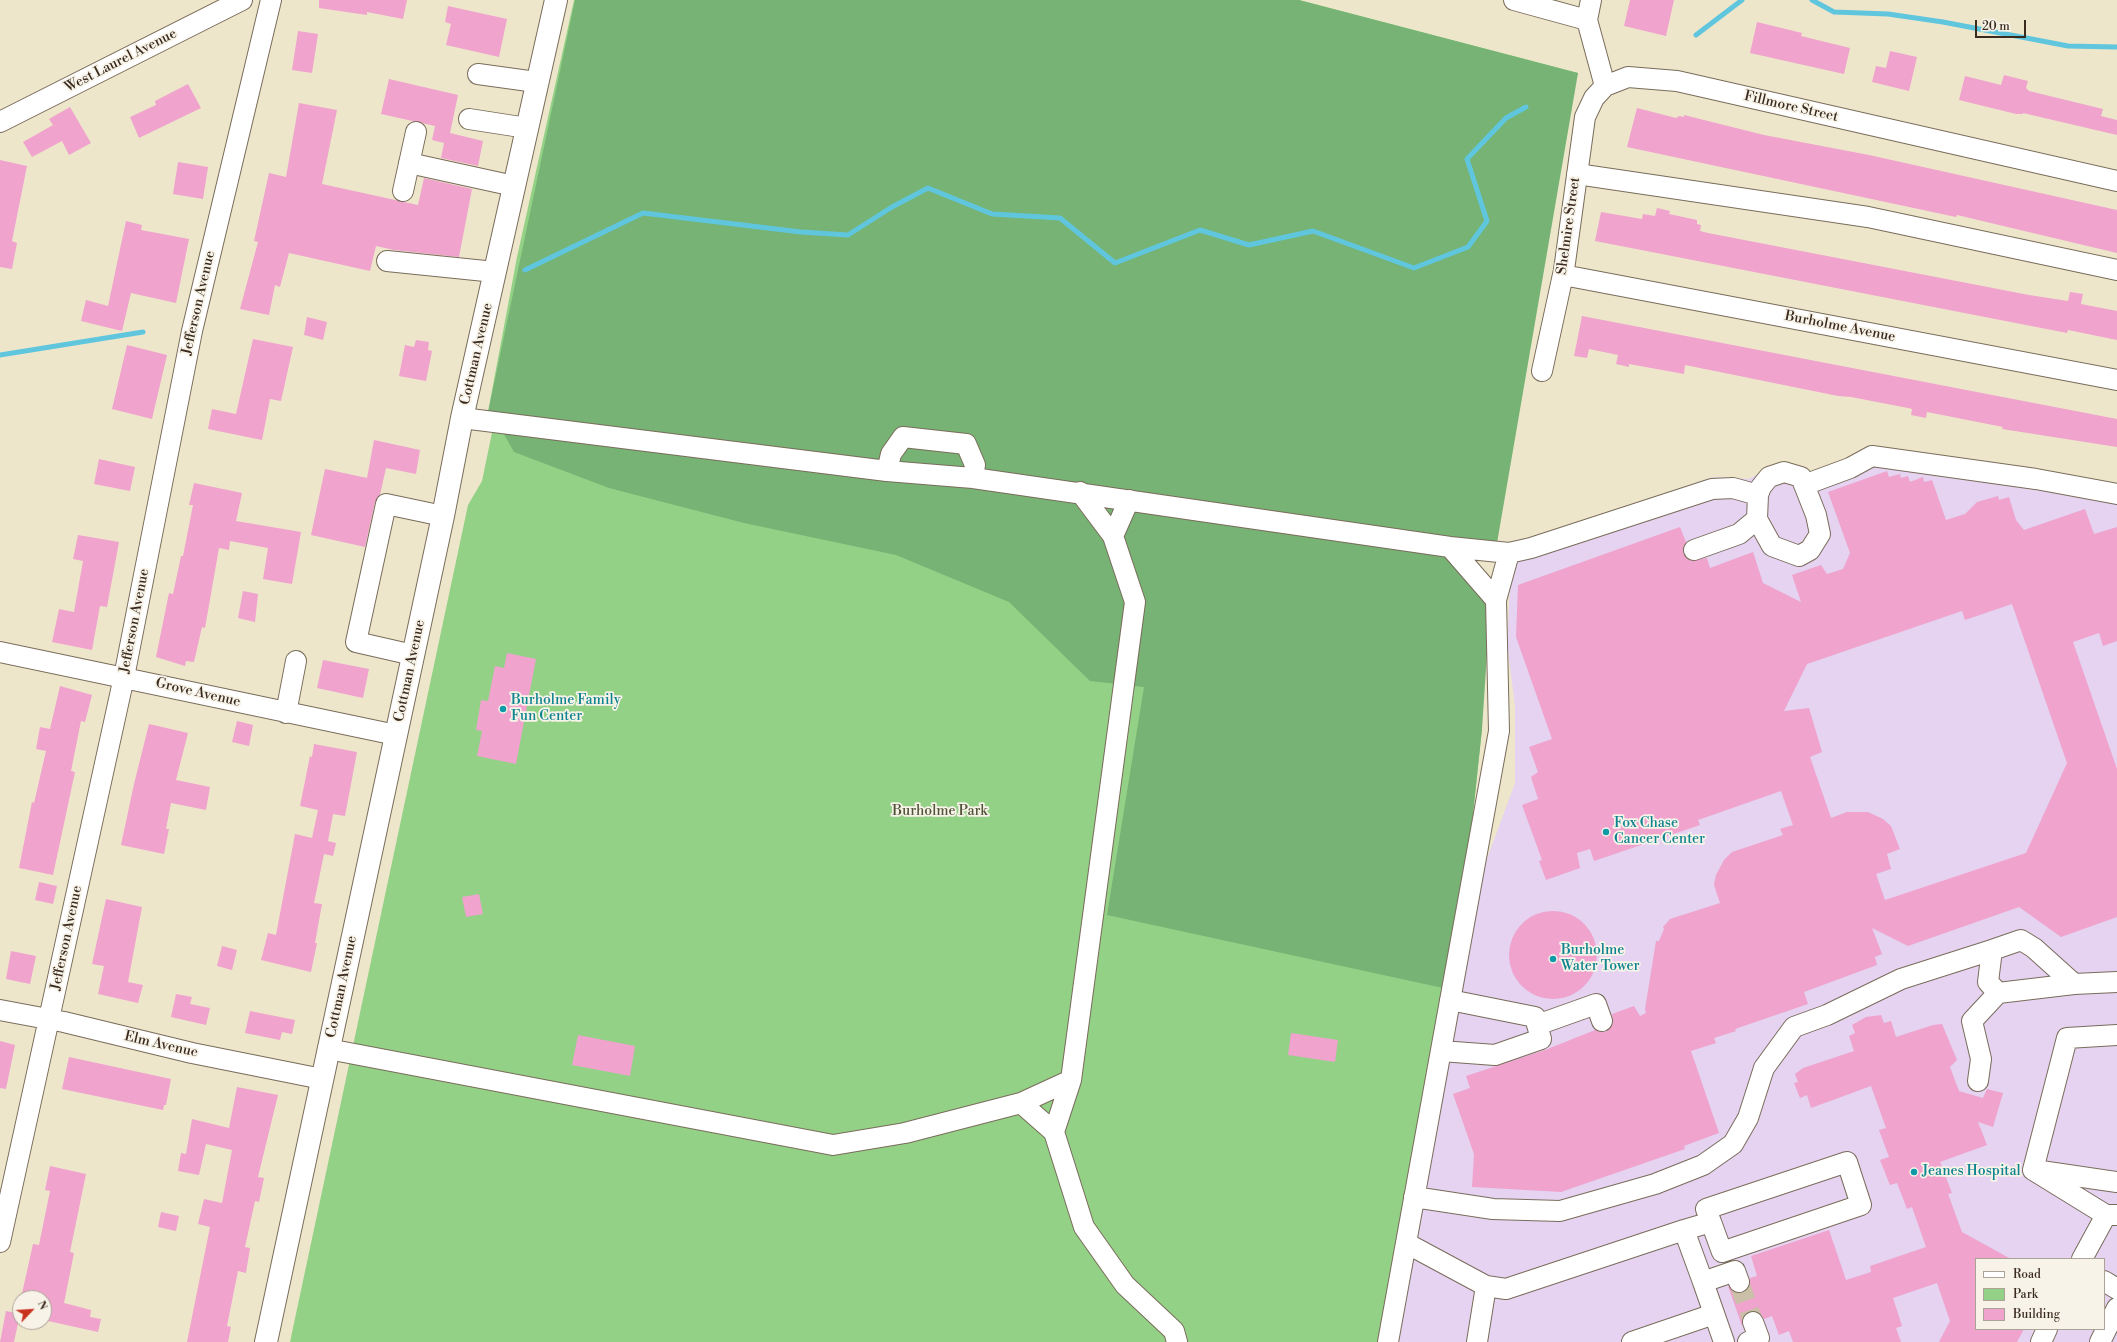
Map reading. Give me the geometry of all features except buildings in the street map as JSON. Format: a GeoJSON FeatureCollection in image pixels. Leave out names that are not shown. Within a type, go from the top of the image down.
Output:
{"type":"FeatureCollection","features":[{"type":"Feature","properties":{"kind":"main road","name":"Cottman Avenue"},"geometry":{"type":"LineString","coordinates":[[266,1342],[443,516],[462,418],[536,82],[556,0]]}},
{"type":"Feature","properties":{"kind":"street","name":"West Laurel Avenue"},"geometry":{"type":"LineString","coordinates":[[0,122],[242,0]]}},
{"type":"Feature","properties":{"kind":"street","name":"Jefferson Avenue"},"geometry":{"type":"LineString","coordinates":[[0,1242],[124,677],[192,330],[271,0]]}},
{"type":"Feature","properties":{"kind":"street"},"geometry":{"type":"LineString","coordinates":[[1514,0],[1587,20]]}},
{"type":"Feature","properties":{"kind":"street"},"geometry":{"type":"LineString","coordinates":[[1591,0],[1587,20],[1605,86]]}},
{"type":"Feature","properties":{"kind":"street"},"geometry":{"type":"LineString","coordinates":[[478,74],[536,82]]}},
{"type":"Feature","properties":{"kind":"street","name":"Fillmore Street"},"geometry":{"type":"LineString","coordinates":[[1605,86],[1628,77],[1650,77],[1677,81],[2117,181]]}},
{"type":"Feature","properties":{"kind":"street","name":"Shelmire Street"},"geometry":{"type":"LineString","coordinates":[[1542,371],[1563,275],[1585,117],[1594,98],[1605,86]]}},
{"type":"Feature","properties":{"kind":"street"},"geometry":{"type":"LineString","coordinates":[[469,119],[526,128]]}},
{"type":"Feature","properties":{"kind":"street"},"geometry":{"type":"LineString","coordinates":[[403,191],[416,132]]}},
{"type":"Feature","properties":{"kind":"street"},"geometry":{"type":"LineString","coordinates":[[409,163],[514,186]]}},
{"type":"Feature","properties":{"kind":"street"},"geometry":{"type":"LineString","coordinates":[[1577,174],[1868,217],[2117,270]]}},
{"type":"Feature","properties":{"kind":"street"},"geometry":{"type":"LineString","coordinates":[[387,261],[495,272]]}},
{"type":"Feature","properties":{"kind":"street","name":"Burholme Avenue"},"geometry":{"type":"LineString","coordinates":[[1563,275],[2117,380]]}},
{"type":"Feature","properties":{"kind":"street"},"geometry":{"type":"LineString","coordinates":[[462,418],[887,471],[973,478],[1080,492],[1450,547],[1509,553],[1531,548],[1712,489],[1734,488],[1758,494]]}},
{"type":"Feature","properties":{"kind":"street"},"geometry":{"type":"LineString","coordinates":[[887,471],[891,454],[903,437],[966,444],[975,465],[973,478]]}},
{"type":"Feature","properties":{"kind":"street"},"geometry":{"type":"LineString","coordinates":[[1804,485],[1850,468],[1872,456],[2036,479],[2117,494]]}},
{"type":"Feature","properties":{"kind":"street"},"geometry":{"type":"LineString","coordinates":[[1784,472],[1801,477],[1804,485],[1816,515],[1820,534],[1810,550],[1799,556],[1772,546],[1757,519],[1758,494],[1761,487],[1769,477],[1784,472]]}},
{"type":"Feature","properties":{"kind":"street"},"geometry":{"type":"LineString","coordinates":[[1054,1132],[1071,1080],[1135,602],[1113,536],[1080,492]]}},
{"type":"Feature","properties":{"kind":"street"},"geometry":{"type":"LineString","coordinates":[[1113,536],[1129,500]]}},
{"type":"Feature","properties":{"kind":"street"},"geometry":{"type":"LineString","coordinates":[[413,655],[356,642],[386,504],[443,516]]}},
{"type":"Feature","properties":{"kind":"street"},"geometry":{"type":"LineString","coordinates":[[1694,550],[1739,534],[1757,519]]}},
{"type":"Feature","properties":{"kind":"street"},"geometry":{"type":"LineString","coordinates":[[1450,547],[1496,600]]}},
{"type":"Feature","properties":{"kind":"street"},"geometry":{"type":"LineString","coordinates":[[1388,1342],[1499,731],[1496,600],[1509,553]]}},
{"type":"Feature","properties":{"kind":"street","name":"Grove Avenue"},"geometry":{"type":"LineString","coordinates":[[0,652],[396,735]]}},
{"type":"Feature","properties":{"kind":"street"},"geometry":{"type":"LineString","coordinates":[[286,713],[296,661]]}},
{"type":"Feature","properties":{"kind":"street"},"geometry":{"type":"LineString","coordinates":[[1414,1197],[1493,1209],[1560,1211],[1656,1184],[1704,1153],[1733,1144],[1748,1118],[1764,1068],[1794,1027],[1827,1015],[1901,979],[2021,940],[2034,948],[2074,984]]}},
{"type":"Feature","properties":{"kind":"street"},"geometry":{"type":"LineString","coordinates":[[1992,950],[1988,982],[1998,993]]}},
{"type":"Feature","properties":{"kind":"street"},"geometry":{"type":"LineString","coordinates":[[1978,1081],[1981,1059],[1972,1021],[1998,993],[2074,984],[2117,982]]}},
{"type":"Feature","properties":{"kind":"street"},"geometry":{"type":"LineString","coordinates":[[1440,1051],[1495,1055],[1541,1039],[1535,1017],[1450,1000]]}},
{"type":"Feature","properties":{"kind":"street"},"geometry":{"type":"LineString","coordinates":[[1537,1025],[1596,1004],[1602,1022]]}},
{"type":"Feature","properties":{"kind":"street","name":"Elm Avenue"},"geometry":{"type":"LineString","coordinates":[[0,1010],[192,1053],[322,1079]]}},
{"type":"Feature","properties":{"kind":"street"},"geometry":{"type":"LineString","coordinates":[[2033,1170],[2067,1038],[2117,1035]]}},
{"type":"Feature","properties":{"kind":"street"},"geometry":{"type":"LineString","coordinates":[[328,1049],[833,1145],[905,1133],[1021,1104],[1071,1080]]}},
{"type":"Feature","properties":{"kind":"street"},"geometry":{"type":"LineString","coordinates":[[1021,1104],[1054,1132],[1084,1228],[1125,1285],[1174,1331],[1178,1342]]}},
{"type":"Feature","properties":{"kind":"street"},"geometry":{"type":"LineString","coordinates":[[1847,1162],[1861,1205],[1722,1252],[1711,1222],[1706,1209],[1847,1162]]}},
{"type":"Feature","properties":{"kind":"street"},"geometry":{"type":"LineString","coordinates":[[2033,1170],[2117,1182]]}},
{"type":"Feature","properties":{"kind":"street"},"geometry":{"type":"LineString","coordinates":[[2033,1170],[2111,1215],[2083,1258]]}},
{"type":"Feature","properties":{"kind":"street"},"geometry":{"type":"LineString","coordinates":[[1406,1243],[1486,1286],[1506,1289],[1711,1222]]}},
{"type":"Feature","properties":{"kind":"street"},"geometry":{"type":"LineString","coordinates":[[1684,1230],[1724,1342]]}},
{"type":"Feature","properties":{"kind":"street"},"geometry":{"type":"LineString","coordinates":[[1703,1282],[1735,1271],[1739,1282]]}},
{"type":"Feature","properties":{"kind":"street"},"geometry":{"type":"LineString","coordinates":[[2105,1281],[2117,1289]]}},
{"type":"Feature","properties":{"kind":"street"},"geometry":{"type":"LineString","coordinates":[[1477,1342],[1486,1286]]}},
{"type":"Feature","properties":{"kind":"street"},"geometry":{"type":"LineString","coordinates":[[2100,1342],[2117,1308]]}},
{"type":"Feature","properties":{"kind":"street"},"geometry":{"type":"LineString","coordinates":[[1632,1342],[1714,1314]]}},
{"type":"Feature","properties":{"kind":"street"},"geometry":{"type":"LineString","coordinates":[[1748,1342],[1759,1338],[1753,1322]]}},
{"type":"Feature","properties":{"kind":"street"},"geometry":{"type":"LineString","coordinates":[[2041,1342],[2047,1330]]}},
{"type":"Feature","properties":{"kind":"shaded area"},"geometry":{"type":"Polygon","coordinates":[[[1870,448],[2117,489],[2117,1342],[1399,1342],[1478,883],[1515,783],[1515,706],[1507,643],[1512,546],[1713,477],[1749,479],[1777,463],[1791,463],[1812,472],[1870,448]]]}},
{"type":"Feature","properties":{"kind":"green space","name":"Burholme Park"},"geometry":{"type":"Polygon","coordinates":[[[574,0],[1299,0],[1578,73],[1469,541],[1482,729],[1470,842],[1378,1342],[290,1342],[468,505],[482,481],[495,418],[487,417],[517,257],[574,0]]]}},
{"type":"Feature","properties":{"kind":"green space"},"geometry":{"type":"Polygon","coordinates":[[[575,0],[1299,0],[1578,73],[1497,543],[1469,541],[1466,574],[1490,608],[1482,729],[1470,842],[1443,988],[1107,915],[1144,687],[1090,681],[1009,602],[896,555],[744,523],[609,488],[514,452],[495,418],[487,417],[575,0]]]}},
{"type":"Feature","properties":{"kind":"waterway"},"geometry":{"type":"LineString","coordinates":[[1696,35],[1742,0]]}},
{"type":"Feature","properties":{"kind":"waterway"},"geometry":{"type":"LineString","coordinates":[[1812,0],[1834,12],[1888,14],[1943,22],[2068,46],[2117,47]]}},
{"type":"Feature","properties":{"kind":"waterway"},"geometry":{"type":"LineString","coordinates":[[525,270],[643,213],[801,232],[848,235],[892,207],[928,188],[992,214],[1060,218],[1115,263],[1200,230],[1249,245],[1313,231],[1414,268],[1468,247],[1487,221],[1467,159],[1506,118],[1526,107]]}},
{"type":"Feature","properties":{"kind":"waterway"},"geometry":{"type":"LineString","coordinates":[[0,355],[143,332]]}},
{"type":"Feature","properties":{"kind":"tunnel"},"geometry":{"type":"LineString","coordinates":[[1739,1282],[1753,1322]]}},
{"type":"Feature","properties":{"kind":"place","name":"Burholme Family Fun Center"},"geometry":{"type":"Point","coordinates":[503,709]}},
{"type":"Feature","properties":{"kind":"place","name":"Fox Chase Cancer Center"},"geometry":{"type":"Point","coordinates":[1606,832]}},
{"type":"Feature","properties":{"kind":"place","name":"Burholme Water Tower"},"geometry":{"type":"Point","coordinates":[1553,959]}},
{"type":"Feature","properties":{"kind":"place","name":"Jeanes Hospital"},"geometry":{"type":"Point","coordinates":[1914,1172]}}]}
